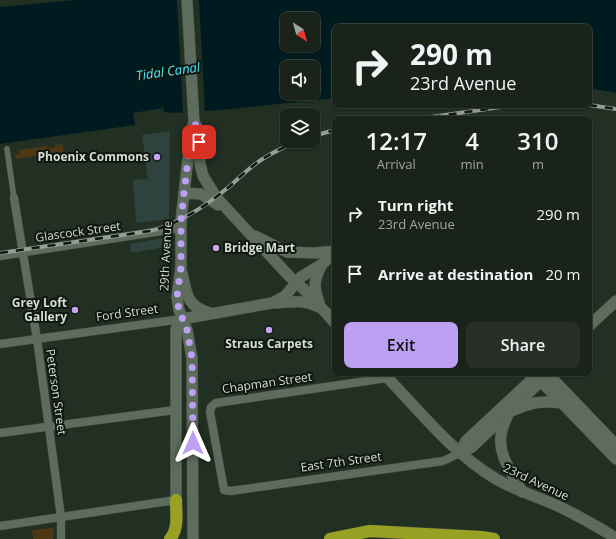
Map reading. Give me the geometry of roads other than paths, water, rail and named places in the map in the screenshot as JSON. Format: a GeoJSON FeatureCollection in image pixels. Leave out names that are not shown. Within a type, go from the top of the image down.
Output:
{"type":"FeatureCollection","features":[{"type":"Feature","properties":{"kind":"highway"},"geometry":{"type":"LineString","coordinates":[[170,539],[173,536],[176,523],[176,500]]}},
{"type":"Feature","properties":{"kind":"highway"},"geometry":{"type":"LineString","coordinates":[[330,539],[370,531],[494,539]]}},
{"type":"Feature","properties":{"kind":"main road"},"geometry":{"type":"LineString","coordinates":[[187,0],[194,122],[199,131],[200,164],[203,176],[216,197],[228,212],[309,294],[332,320]]}},
{"type":"Feature","properties":{"kind":"main road","name":"29th Avenue"},"geometry":{"type":"LineString","coordinates":[[193,539],[192,358],[187,330],[179,310],[177,297],[181,267],[181,228],[184,193],[194,122]]}},
{"type":"Feature","properties":{"kind":"main road"},"geometry":{"type":"LineString","coordinates":[[184,193],[195,192],[201,194],[228,212]]}},
{"type":"Feature","properties":{"kind":"main road"},"geometry":{"type":"LineString","coordinates":[[248,233],[287,252],[332,252]]}},
{"type":"Feature","properties":{"kind":"main road","name":"Ford Street"},"geometry":{"type":"LineString","coordinates":[[182,319],[272,303],[285,296],[296,282],[322,264],[332,255]]}},
{"type":"Feature","properties":{"kind":"main road"},"geometry":{"type":"LineString","coordinates":[[321,308],[314,286],[315,278],[322,264]]}},
{"type":"Feature","properties":{"kind":"main road"},"geometry":{"type":"LineString","coordinates":[[181,267],[188,297],[191,303],[196,308],[210,313]]}},
{"type":"Feature","properties":{"kind":"main road"},"geometry":{"type":"LineString","coordinates":[[272,303],[301,301],[308,302],[321,308]]}},
{"type":"Feature","properties":{"kind":"main road"},"geometry":{"type":"LineString","coordinates":[[592,323],[616,301]]}},
{"type":"Feature","properties":{"kind":"main road"},"geometry":{"type":"LineString","coordinates":[[176,500],[176,329],[182,319]]}},
{"type":"Feature","properties":{"kind":"main road","name":"23rd Avenue"},"geometry":{"type":"LineString","coordinates":[[386,376],[435,429],[460,453],[495,478],[522,492],[559,507],[616,538]]}},
{"type":"Feature","properties":{"kind":"main road"},"geometry":{"type":"LineString","coordinates":[[460,453],[466,441],[539,376]]}},
{"type":"Feature","properties":{"kind":"main road","name":"East 7th Street"},"geometry":{"type":"LineString","coordinates":[[460,453],[472,447],[509,412],[539,376]]}},
{"type":"Feature","properties":{"kind":"main road"},"geometry":{"type":"LineString","coordinates":[[541,376],[562,404],[616,459]]}},
{"type":"Feature","properties":{"kind":"main road"},"geometry":{"type":"LineString","coordinates":[[541,376],[616,445]]}},
{"type":"Feature","properties":{"kind":"main road"},"geometry":{"type":"LineString","coordinates":[[522,492],[503,458],[500,446],[501,434],[509,412],[535,402],[547,401],[562,404]]}},
{"type":"Feature","properties":{"kind":"street"},"geometry":{"type":"LineString","coordinates":[[7,149],[14,198]]}},
{"type":"Feature","properties":{"kind":"street","name":"Peterson Street"},"geometry":{"type":"LineString","coordinates":[[14,198],[37,339],[61,517],[61,539]]}},
{"type":"Feature","properties":{"kind":"street","name":"Glascock Street"},"geometry":{"type":"LineString","coordinates":[[0,256],[22,250],[151,229],[160,231],[181,228]]}},
{"type":"Feature","properties":{"kind":"street","name":"Glascock Street"},"geometry":{"type":"LineString","coordinates":[[0,251],[22,250]]}},
{"type":"Feature","properties":{"kind":"street","name":"Ford Street"},"geometry":{"type":"LineString","coordinates":[[0,344],[182,319]]}},
{"type":"Feature","properties":{"kind":"street","name":"Chapman Street"},"geometry":{"type":"LineString","coordinates":[[224,490],[210,412],[211,407],[216,403],[379,376]]}},
{"type":"Feature","properties":{"kind":"street"},"geometry":{"type":"LineString","coordinates":[[0,433],[175,410]]}},
{"type":"Feature","properties":{"kind":"street","name":"East 7th Street"},"geometry":{"type":"LineString","coordinates":[[224,490],[230,491],[443,461],[460,453]]}},
{"type":"Feature","properties":{"kind":"street"},"geometry":{"type":"LineString","coordinates":[[0,526],[176,500]]}},
{"type":"Feature","properties":{"kind":"water","name":"Tidal Canal"},"geometry":{"type":"Polygon","coordinates":[[[75,0],[616,0],[616,93],[592,89],[592,24],[332,24],[332,98],[320,100],[320,60],[280,60],[280,100],[316,100],[221,110],[174,113],[164,112],[163,108],[133,113],[135,125],[0,144],[0,7],[75,0]]]}},
{"type":"Feature","properties":{"kind":"railway"},"geometry":{"type":"LineString","coordinates":[[592,105],[616,109]]}},
{"type":"Feature","properties":{"kind":"railway"},"geometry":{"type":"LineString","coordinates":[[438,116],[495,108]]}},
{"type":"Feature","properties":{"kind":"railway"},"geometry":{"type":"LineString","coordinates":[[320,134],[332,131]]}},
{"type":"Feature","properties":{"kind":"railway"},"geometry":{"type":"LineString","coordinates":[[0,253],[150,231],[172,224],[202,207],[257,163],[282,148]]}},
{"type":"Feature","properties":{"kind":"place","name":"Phoenix Commons"},"geometry":{"type":"Point","coordinates":[157,157]}},
{"type":"Feature","properties":{"kind":"place","name":"Bridge Mart"},"geometry":{"type":"Point","coordinates":[216,248]}},
{"type":"Feature","properties":{"kind":"place","name":"Grey Loft Gallery"},"geometry":{"type":"Point","coordinates":[75,310]}},
{"type":"Feature","properties":{"kind":"place","name":"Straus Carpets"},"geometry":{"type":"Point","coordinates":[269,330]}}]}
